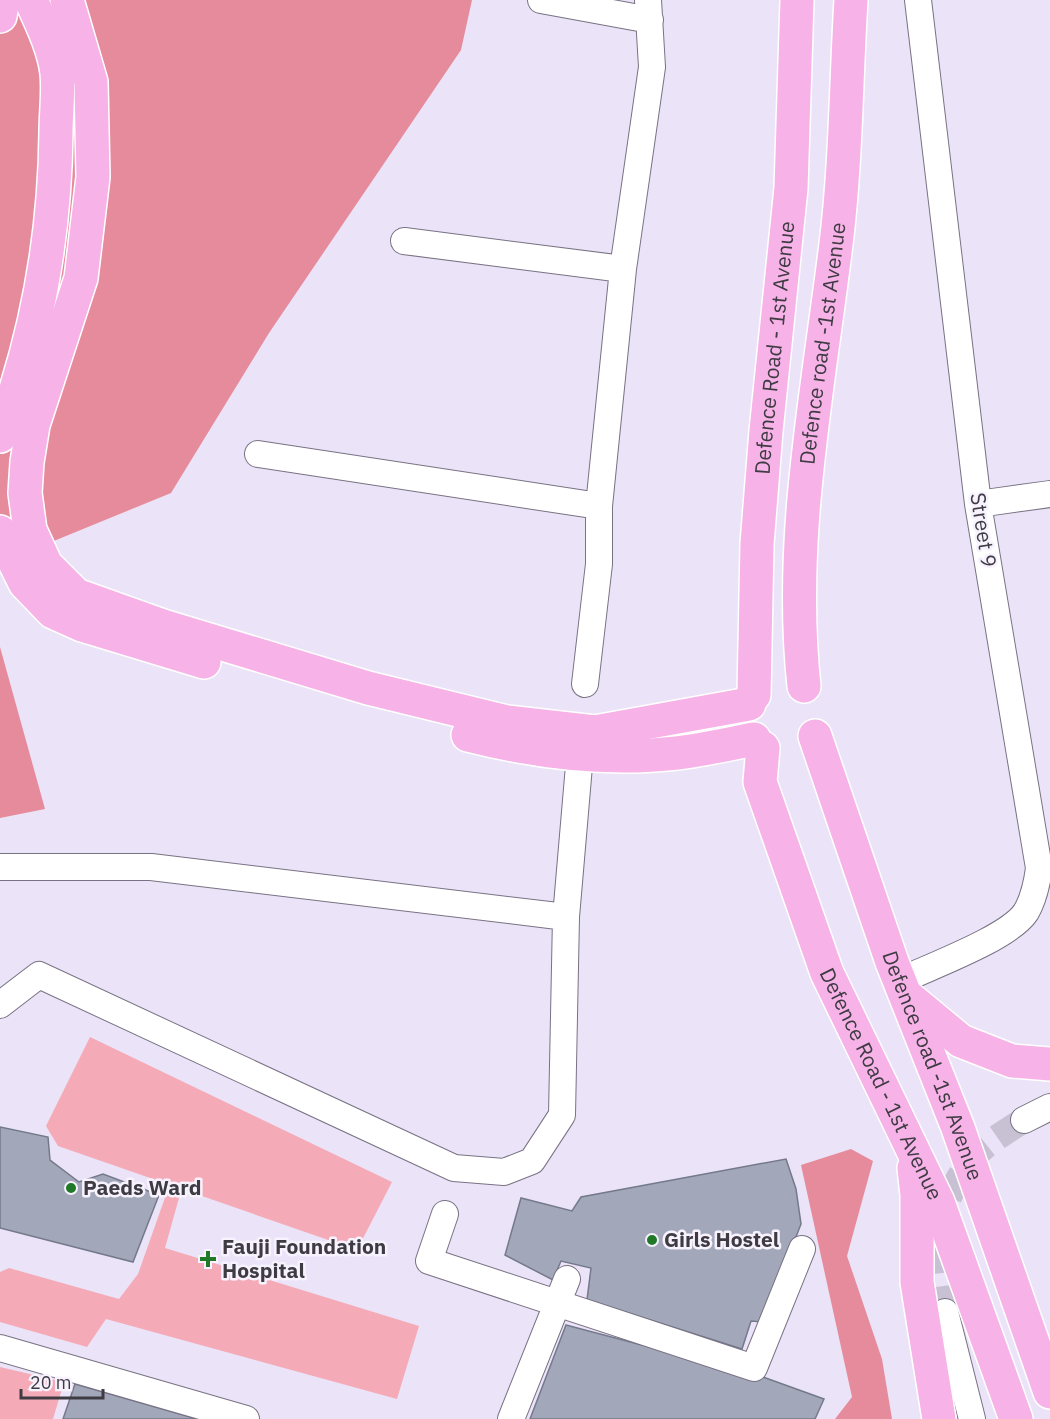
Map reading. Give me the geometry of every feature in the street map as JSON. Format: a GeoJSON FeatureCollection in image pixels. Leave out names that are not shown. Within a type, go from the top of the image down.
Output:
{"type":"FeatureCollection","features":[{"type":"Feature","properties":{"kind":"main road"},"geometry":{"type":"LineString","coordinates":[[0,16],[3,0]]}},
{"type":"Feature","properties":{"kind":"main road"},"geometry":{"type":"LineString","coordinates":[[0,436],[17,390],[40,303],[55,188],[57,72],[47,38],[31,0]]}},
{"type":"Feature","properties":{"kind":"main road"},"geometry":{"type":"LineString","coordinates":[[67,0],[91,82],[93,177],[81,278],[33,426],[25,493],[30,530],[46,565],[76,595],[163,626],[368,688],[507,722],[595,732],[752,699],[775,681],[790,681],[804,686]]}},
{"type":"Feature","properties":{"kind":"main road","name":"Defence Road - 1st Avenue"},"geometry":{"type":"LineString","coordinates":[[752,699],[757,544],[791,188],[797,0]]}},
{"type":"Feature","properties":{"kind":"main road","name":"Defence road -1st Avenue"},"geometry":{"type":"LineString","coordinates":[[851,0],[836,241],[802,507],[800,647],[804,686],[814,696],[820,709],[820,723],[815,736],[903,988],[958,1128],[1050,1392]]}},
{"type":"Feature","properties":{"kind":"main road"},"geometry":{"type":"LineString","coordinates":[[0,531],[25,583],[53,612],[82,625],[344,704],[518,748],[580,753],[677,753],[759,743]]}},
{"type":"Feature","properties":{"kind":"main road"},"geometry":{"type":"LineString","coordinates":[[752,699],[746,716],[759,743],[774,753],[786,754],[808,745],[815,736]]}},
{"type":"Feature","properties":{"kind":"main road","name":"Defence Road - 1st Avenue"},"geometry":{"type":"LineString","coordinates":[[759,743],[760,782],[827,973],[938,1202],[1016,1419]]}},
{"type":"Feature","properties":{"kind":"main road"},"geometry":{"type":"LineString","coordinates":[[903,988],[961,1041],[1012,1061],[1050,1064]]}},
{"type":"Feature","properties":{"kind":"main road"},"geometry":{"type":"LineString","coordinates":[[911,1144],[917,1195],[917,1282],[939,1419]]}},
{"type":"Feature","properties":{"kind":"street"},"geometry":{"type":"LineString","coordinates":[[541,0],[649,10],[652,67],[623,269],[599,506],[599,564],[585,684]]}},
{"type":"Feature","properties":{"kind":"street","name":"Street 9"},"geometry":{"type":"LineString","coordinates":[[903,988],[1009,930],[1025,913],[1036,890],[1039,868],[978,504],[918,0]]}},
{"type":"Feature","properties":{"kind":"street"},"geometry":{"type":"LineString","coordinates":[[404,240],[623,269]]}},
{"type":"Feature","properties":{"kind":"street"},"geometry":{"type":"LineString","coordinates":[[258,454],[599,506]]}},
{"type":"Feature","properties":{"kind":"street"},"geometry":{"type":"LineString","coordinates":[[978,504],[1050,494]]}},
{"type":"Feature","properties":{"kind":"street"},"geometry":{"type":"LineString","coordinates":[[0,1005],[39,975],[454,1168],[504,1172],[532,1161],[562,1115],[566,917],[580,753]]}},
{"type":"Feature","properties":{"kind":"street"},"geometry":{"type":"LineString","coordinates":[[0,867],[151,867],[566,917]]}},
{"type":"Feature","properties":{"kind":"street"},"geometry":{"type":"LineString","coordinates":[[1024,1120],[1050,1107]]}},
{"type":"Feature","properties":{"kind":"street"},"geometry":{"type":"LineString","coordinates":[[445,1214],[429,1261],[556,1305],[754,1368],[802,1249]]}},
{"type":"Feature","properties":{"kind":"street"},"geometry":{"type":"LineString","coordinates":[[511,1419],[567,1279]]}},
{"type":"Feature","properties":{"kind":"street"},"geometry":{"type":"LineString","coordinates":[[945,1312],[972,1419]]}},
{"type":"Feature","properties":{"kind":"street"},"geometry":{"type":"LineString","coordinates":[[0,1348],[246,1419]]}},
{"type":"Feature","properties":{"kind":"shaded area"},"geometry":{"type":"Polygon","coordinates":[[[0,0],[472,0],[461,50],[269,333],[171,493],[0,563],[0,0]]]}},
{"type":"Feature","properties":{"kind":"shaded area"},"geometry":{"type":"Polygon","coordinates":[[[0,647],[45,809],[0,818],[0,647]]]}},
{"type":"Feature","properties":{"kind":"shaded area"},"geometry":{"type":"Polygon","coordinates":[[[90,1037],[392,1182],[357,1250],[58,1146],[46,1126],[90,1037]]]}},
{"type":"Feature","properties":{"kind":"shaded area"},"geometry":{"type":"Polygon","coordinates":[[[851,1149],[873,1161],[847,1256],[882,1359],[892,1419],[835,1419],[852,1397],[801,1165],[851,1149]]]}},
{"type":"Feature","properties":{"kind":"shaded area"},"geometry":{"type":"Polygon","coordinates":[[[167,1192],[179,1198],[165,1248],[419,1326],[397,1399],[106,1319],[87,1347],[0,1322],[0,1272],[9,1268],[119,1299],[138,1274],[167,1192]]]}},
{"type":"Feature","properties":{"kind":"shaded area"},"geometry":{"type":"Polygon","coordinates":[[[0,1367],[64,1382],[53,1419],[0,1419],[0,1367]]]}},
{"type":"Feature","properties":{"kind":"building","name":"Paeds Ward"},"geometry":{"type":"Polygon","coordinates":[[[0,1127],[48,1137],[50,1160],[79,1182],[103,1174],[159,1195],[133,1262],[0,1228],[0,1127]]]}},
{"type":"Feature","properties":{"kind":"building","name":"Girls Hostel"},"geometry":{"type":"Polygon","coordinates":[[[786,1159],[796,1189],[801,1224],[763,1322],[751,1321],[742,1349],[587,1300],[591,1268],[561,1261],[553,1280],[505,1255],[521,1198],[572,1211],[581,1197],[786,1159]]]}},
{"type":"Feature","properties":{"kind":"building"},"geometry":{"type":"Polygon","coordinates":[[[566,1325],[763,1377],[824,1399],[815,1419],[530,1419],[566,1325]]]}},
{"type":"Feature","properties":{"kind":"building"},"geometry":{"type":"Polygon","coordinates":[[[75,1384],[197,1419],[63,1419],[75,1384]]]}},
{"type":"Feature","properties":{"kind":"tunnel"},"geometry":{"type":"LineString","coordinates":[[945,1312],[938,1234],[943,1212],[953,1188],[974,1156],[1024,1120]]}},
{"type":"Feature","properties":{"kind":"place","name":"Paeds Ward"},"geometry":{"type":"Point","coordinates":[71,1188]}},
{"type":"Feature","properties":{"kind":"place","name":"Girls Hostel"},"geometry":{"type":"Point","coordinates":[652,1240]}},
{"type":"Feature","properties":{"kind":"place","name":"Fauji Foundation Hospital"},"geometry":{"type":"Point","coordinates":[208,1259]}}]}
